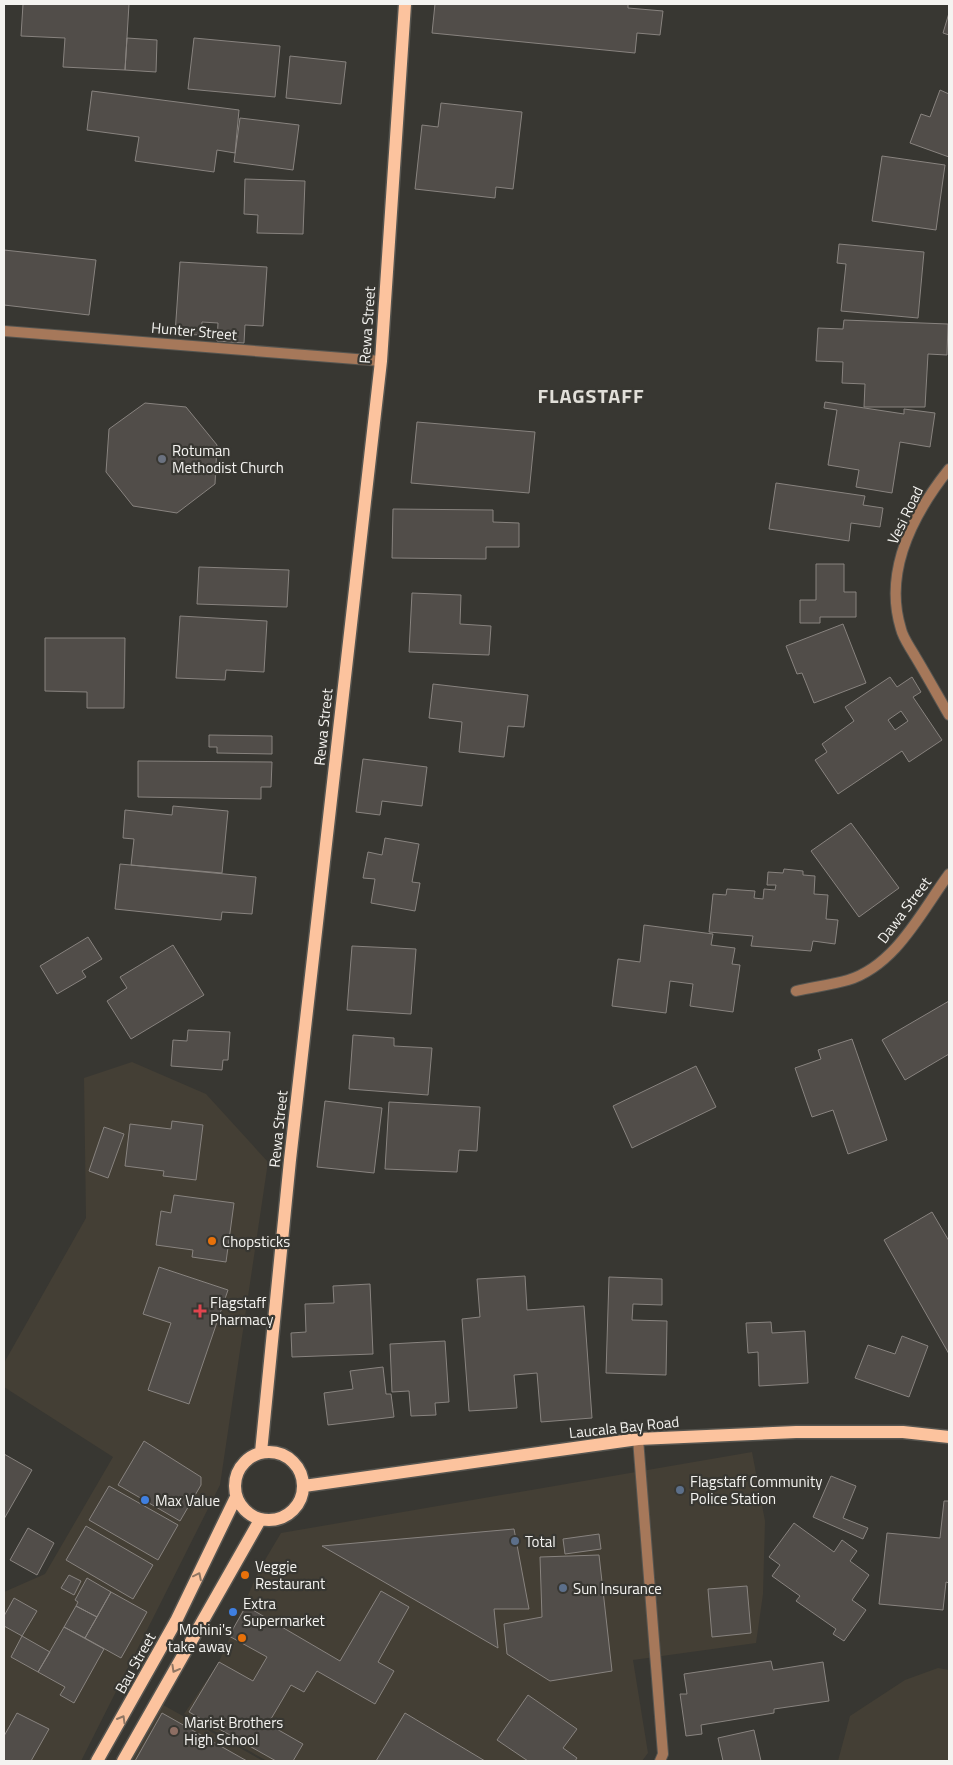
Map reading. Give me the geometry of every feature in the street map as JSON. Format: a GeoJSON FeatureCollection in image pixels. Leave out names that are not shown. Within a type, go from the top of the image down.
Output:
{"type":"FeatureCollection","features":[{"type":"Feature","properties":{"kind":"main road","name":"Rewa Street"},"geometry":{"type":"LineString","coordinates":[[261,1452],[290,1160],[381,362],[406,4]]}},
{"type":"Feature","properties":{"kind":"main road","name":"Laucala Bay Road"},"geometry":{"type":"LineString","coordinates":[[304,1486],[638,1439],[816,1432],[903,1432],[949,1437]]}},
{"type":"Feature","properties":{"kind":"main road"},"geometry":{"type":"LineString","coordinates":[[261,1452],[274,1452],[286,1455],[295,1463],[302,1474],[304,1486],[298,1504],[285,1517],[272,1521],[260,1520],[250,1515],[241,1507],[236,1497],[234,1486],[241,1465],[250,1457],[261,1452]]}},
{"type":"Feature","properties":{"kind":"main road","name":"Bau Street"},"geometry":{"type":"LineString","coordinates":[[98,1761],[176,1621],[236,1497]]}},
{"type":"Feature","properties":{"kind":"main road"},"geometry":{"type":"LineString","coordinates":[[123,1761],[260,1520]]}},
{"type":"Feature","properties":{"kind":"street","name":"Hunter Street"},"geometry":{"type":"LineString","coordinates":[[4,331],[381,362]]}},
{"type":"Feature","properties":{"kind":"street","name":"Vesi Road"},"geometry":{"type":"LineString","coordinates":[[949,469],[926,498],[906,540],[896,577],[895,604],[901,631],[949,715]]}},
{"type":"Feature","properties":{"kind":"street","name":"Dawa Street"},"geometry":{"type":"LineString","coordinates":[[796,991],[849,980],[884,960],[904,938],[949,874]]}},
{"type":"Feature","properties":{"kind":"street"},"geometry":{"type":"LineString","coordinates":[[638,1439],[663,1754],[660,1761]]}},
{"type":"Feature","properties":{"kind":"shaded area"},"geometry":{"type":"Polygon","coordinates":[[[132,1062],[206,1094],[268,1162],[220,1485],[81,1761],[4,1761],[4,1592],[45,1574],[113,1457],[4,1387],[4,1363],[86,1218],[84,1078],[132,1062]]]}},
{"type":"Feature","properties":{"kind":"shaded area"},"geometry":{"type":"Polygon","coordinates":[[[752,1452],[765,1521],[763,1594],[756,1643],[633,1660],[648,1753],[642,1761],[267,1761],[184,1714],[219,1662],[259,1570],[281,1533],[752,1452]]]}},
{"type":"Feature","properties":{"kind":"shaded area"},"geometry":{"type":"Polygon","coordinates":[[[938,1668],[949,1670],[949,1761],[838,1761],[850,1716],[905,1680],[938,1668]]]}},
{"type":"Feature","properties":{"kind":"shaded area","name":"Marist Brothers High School"},"geometry":{"type":"Polygon","coordinates":[[[156,1701],[263,1761],[121,1761],[156,1701]]]}},
{"type":"Feature","properties":{"kind":"building"},"geometry":{"type":"Polygon","coordinates":[[[23,4],[129,4],[125,70],[63,67],[65,38],[21,36],[23,4]]]}},
{"type":"Feature","properties":{"kind":"building"},"geometry":{"type":"Polygon","coordinates":[[[435,4],[628,4],[628,8],[663,11],[660,35],[637,33],[635,53],[432,33],[435,4]]]}},
{"type":"Feature","properties":{"kind":"building"},"geometry":{"type":"Polygon","coordinates":[[[949,13],[949,35],[943,33],[949,13]]]}},
{"type":"Feature","properties":{"kind":"building"},"geometry":{"type":"Polygon","coordinates":[[[127,38],[157,40],[156,72],[125,70],[127,38]]]}},
{"type":"Feature","properties":{"kind":"building"},"geometry":{"type":"Polygon","coordinates":[[[194,38],[280,46],[275,97],[188,89],[194,38]]]}},
{"type":"Feature","properties":{"kind":"building"},"geometry":{"type":"Polygon","coordinates":[[[290,56],[346,62],[341,104],[286,98],[290,56]]]}},
{"type":"Feature","properties":{"kind":"building"},"geometry":{"type":"Polygon","coordinates":[[[940,90],[949,94],[949,157],[910,143],[921,114],[930,117],[940,90]]]}},
{"type":"Feature","properties":{"kind":"building"},"geometry":{"type":"Polygon","coordinates":[[[92,91],[239,110],[235,153],[217,150],[214,172],[135,161],[139,137],[87,130],[92,91]]]}},
{"type":"Feature","properties":{"kind":"building"},"geometry":{"type":"Polygon","coordinates":[[[441,103],[522,112],[513,189],[496,187],[495,198],[415,189],[422,125],[438,127],[441,103]]]}},
{"type":"Feature","properties":{"kind":"building"},"geometry":{"type":"Polygon","coordinates":[[[240,118],[299,125],[293,170],[234,162],[240,118]]]}},
{"type":"Feature","properties":{"kind":"building"},"geometry":{"type":"Polygon","coordinates":[[[882,156],[945,165],[936,230],[872,221],[882,156]]]}},
{"type":"Feature","properties":{"kind":"building"},"geometry":{"type":"Polygon","coordinates":[[[245,179],[305,181],[303,234],[257,233],[258,215],[244,214],[245,179]]]}},
{"type":"Feature","properties":{"kind":"building"},"geometry":{"type":"Polygon","coordinates":[[[839,244],[924,252],[918,318],[841,311],[846,264],[837,263],[839,244]]]}},
{"type":"Feature","properties":{"kind":"building"},"geometry":{"type":"Polygon","coordinates":[[[4,250],[96,260],[89,315],[4,305],[4,250]]]}},
{"type":"Feature","properties":{"kind":"building"},"geometry":{"type":"Polygon","coordinates":[[[180,262],[267,267],[263,326],[245,325],[244,343],[217,341],[218,323],[202,322],[201,335],[175,334],[180,262]]]}},
{"type":"Feature","properties":{"kind":"building"},"geometry":{"type":"Polygon","coordinates":[[[844,320],[948,324],[947,355],[928,354],[925,407],[864,407],[865,384],[842,383],[843,362],[816,361],[818,328],[843,329],[844,320]]]}},
{"type":"Feature","properties":{"kind":"building"},"geometry":{"type":"Polygon","coordinates":[[[825,402],[904,414],[904,409],[935,413],[930,447],[900,442],[892,493],[856,487],[859,470],[828,465],[837,410],[824,408],[825,402]]]}},
{"type":"Feature","properties":{"kind":"building","name":"Rotuman Methodist Church"},"geometry":{"type":"Polygon","coordinates":[[[145,403],[186,407],[217,445],[215,484],[177,513],[133,506],[106,472],[109,429],[145,403]]]}},
{"type":"Feature","properties":{"kind":"building"},"geometry":{"type":"Polygon","coordinates":[[[417,422],[535,432],[529,493],[411,483],[417,422]]]}},
{"type":"Feature","properties":{"kind":"building"},"geometry":{"type":"Polygon","coordinates":[[[776,483],[865,496],[863,505],[883,508],[880,527],[851,523],[849,541],[769,529],[776,483]]]}},
{"type":"Feature","properties":{"kind":"building"},"geometry":{"type":"Polygon","coordinates":[[[393,509],[493,510],[493,522],[519,523],[519,547],[486,547],[486,559],[392,558],[393,509]]]}},
{"type":"Feature","properties":{"kind":"building"},"geometry":{"type":"Polygon","coordinates":[[[816,564],[844,564],[844,592],[856,592],[856,617],[820,617],[820,623],[800,623],[800,600],[816,600],[816,564]]]}},
{"type":"Feature","properties":{"kind":"building"},"geometry":{"type":"Polygon","coordinates":[[[199,567],[289,570],[287,607],[197,604],[199,567]]]}},
{"type":"Feature","properties":{"kind":"building"},"geometry":{"type":"Polygon","coordinates":[[[412,593],[461,595],[460,624],[491,626],[489,655],[409,652],[412,593]]]}},
{"type":"Feature","properties":{"kind":"building"},"geometry":{"type":"Polygon","coordinates":[[[180,616],[267,621],[264,672],[226,670],[225,680],[176,678],[180,616]]]}},
{"type":"Feature","properties":{"kind":"building"},"geometry":{"type":"Polygon","coordinates":[[[843,624],[866,683],[814,703],[802,673],[797,674],[786,646],[843,624]]]}},
{"type":"Feature","properties":{"kind":"building"},"geometry":{"type":"Polygon","coordinates":[[[45,638],[125,638],[124,708],[87,708],[87,692],[45,691],[45,638]]]}},
{"type":"Feature","properties":{"kind":"building"},"geometry":{"type":"Polygon","coordinates":[[[890,677],[897,687],[912,677],[921,692],[913,697],[942,740],[909,762],[902,751],[838,794],[815,760],[827,752],[822,744],[854,721],[845,707],[890,677]],[[901,711],[888,720],[895,730],[908,721],[901,711]]]}},
{"type":"Feature","properties":{"kind":"building"},"geometry":{"type":"Polygon","coordinates":[[[433,684],[528,695],[524,727],[508,726],[504,757],[459,752],[462,722],[429,718],[433,684]]]}},
{"type":"Feature","properties":{"kind":"building"},"geometry":{"type":"Polygon","coordinates":[[[209,735],[272,736],[272,754],[217,753],[217,747],[209,747],[209,735]]]}},
{"type":"Feature","properties":{"kind":"building"},"geometry":{"type":"Polygon","coordinates":[[[363,759],[427,767],[422,806],[382,801],[380,815],[356,812],[363,759]]]}},
{"type":"Feature","properties":{"kind":"building"},"geometry":{"type":"Polygon","coordinates":[[[138,761],[272,762],[271,787],[261,787],[261,799],[138,797],[138,761]]]}},
{"type":"Feature","properties":{"kind":"building"},"geometry":{"type":"Polygon","coordinates":[[[173,806],[228,811],[222,873],[131,865],[134,839],[123,838],[125,810],[172,815],[173,806]]]}},
{"type":"Feature","properties":{"kind":"building"},"geometry":{"type":"Polygon","coordinates":[[[851,823],[899,888],[859,917],[811,851],[851,823]]]}},
{"type":"Feature","properties":{"kind":"building"},"geometry":{"type":"Polygon","coordinates":[[[385,838],[419,844],[412,882],[420,883],[415,911],[371,903],[375,879],[363,878],[368,852],[382,855],[385,838]]]}},
{"type":"Feature","properties":{"kind":"building"},"geometry":{"type":"Polygon","coordinates":[[[120,864],[256,877],[252,914],[222,912],[221,920],[115,909],[120,864]]]}},
{"type":"Feature","properties":{"kind":"building"},"geometry":{"type":"Polygon","coordinates":[[[784,869],[803,871],[803,875],[815,876],[814,894],[828,895],[826,919],[838,920],[835,944],[813,941],[811,951],[751,946],[753,936],[709,932],[713,894],[726,895],[727,889],[755,891],[754,898],[763,899],[764,889],[775,890],[776,885],[767,885],[768,872],[783,873],[784,869]]]}},
{"type":"Feature","properties":{"kind":"building"},"geometry":{"type":"Polygon","coordinates":[[[644,925],[713,934],[711,945],[735,948],[732,964],[740,965],[733,1012],[690,1006],[693,984],[670,981],[666,1013],[612,1006],[618,959],[640,962],[644,925]]]}},
{"type":"Feature","properties":{"kind":"building"},"geometry":{"type":"Polygon","coordinates":[[[88,937],[102,959],[82,971],[86,977],[57,994],[40,966],[88,937]]]}},
{"type":"Feature","properties":{"kind":"building"},"geometry":{"type":"Polygon","coordinates":[[[173,945],[204,995],[131,1039],[107,1001],[127,988],[120,977],[173,945]]]}},
{"type":"Feature","properties":{"kind":"building"},"geometry":{"type":"Polygon","coordinates":[[[352,946],[416,949],[411,1014],[347,1010],[352,946]]]}},
{"type":"Feature","properties":{"kind":"building"},"geometry":{"type":"Polygon","coordinates":[[[949,1001],[949,1054],[905,1080],[882,1040],[949,1001]]]}},
{"type":"Feature","properties":{"kind":"building"},"geometry":{"type":"Polygon","coordinates":[[[188,1030],[230,1032],[228,1060],[223,1060],[222,1070],[171,1066],[173,1040],[187,1041],[188,1030]]]}},
{"type":"Feature","properties":{"kind":"building"},"geometry":{"type":"Polygon","coordinates":[[[353,1035],[394,1038],[394,1046],[432,1048],[428,1095],[349,1089],[353,1035]]]}},
{"type":"Feature","properties":{"kind":"building"},"geometry":{"type":"Polygon","coordinates":[[[852,1039],[887,1140],[848,1154],[833,1110],[812,1117],[795,1068],[821,1059],[818,1050],[852,1039]]]}},
{"type":"Feature","properties":{"kind":"building"},"geometry":{"type":"Polygon","coordinates":[[[696,1066],[716,1107],[632,1148],[613,1106],[696,1066]]]}},
{"type":"Feature","properties":{"kind":"building"},"geometry":{"type":"Polygon","coordinates":[[[325,1101],[382,1108],[374,1173],[317,1167],[325,1101]]]}},
{"type":"Feature","properties":{"kind":"building"},"geometry":{"type":"Polygon","coordinates":[[[389,1102],[480,1107],[477,1151],[459,1150],[457,1172],[385,1169],[389,1102]]]}},
{"type":"Feature","properties":{"kind":"building"},"geometry":{"type":"Polygon","coordinates":[[[172,1121],[203,1125],[196,1180],[163,1176],[164,1171],[125,1166],[130,1124],[171,1129],[172,1121]]]}},
{"type":"Feature","properties":{"kind":"building"},"geometry":{"type":"Polygon","coordinates":[[[104,1127],[124,1134],[108,1178],[89,1171],[104,1127]]]}},
{"type":"Feature","properties":{"kind":"building"},"geometry":{"type":"Polygon","coordinates":[[[174,1195],[234,1203],[226,1262],[192,1257],[193,1250],[156,1245],[161,1211],[171,1213],[174,1195]]]}},
{"type":"Feature","properties":{"kind":"building"},"geometry":{"type":"Polygon","coordinates":[[[932,1212],[949,1241],[949,1354],[884,1240],[932,1212]]]}},
{"type":"Feature","properties":{"kind":"building"},"geometry":{"type":"Polygon","coordinates":[[[159,1267],[228,1290],[189,1404],[148,1390],[171,1323],[143,1314],[159,1267]]]}},
{"type":"Feature","properties":{"kind":"building"},"geometry":{"type":"Polygon","coordinates":[[[525,1276],[527,1310],[584,1306],[592,1418],[541,1422],[537,1373],[514,1375],[517,1408],[469,1411],[462,1319],[480,1317],[477,1279],[525,1276]]]}},
{"type":"Feature","properties":{"kind":"building"},"geometry":{"type":"Polygon","coordinates":[[[609,1277],[662,1279],[662,1305],[633,1304],[632,1320],[667,1321],[666,1375],[606,1373],[609,1277]]]}},
{"type":"Feature","properties":{"kind":"building"},"geometry":{"type":"Polygon","coordinates":[[[370,1284],[373,1354],[292,1357],[291,1333],[306,1332],[305,1304],[334,1303],[333,1286],[370,1284]]]}},
{"type":"Feature","properties":{"kind":"building"},"geometry":{"type":"Polygon","coordinates":[[[771,1322],[772,1333],[805,1331],[808,1383],[759,1386],[758,1352],[748,1353],[746,1323],[771,1322]]]}},
{"type":"Feature","properties":{"kind":"building"},"geometry":{"type":"Polygon","coordinates":[[[902,1336],[928,1346],[909,1397],[855,1378],[868,1345],[895,1354],[902,1336]]]}},
{"type":"Feature","properties":{"kind":"building"},"geometry":{"type":"Polygon","coordinates":[[[445,1341],[449,1402],[435,1403],[436,1415],[411,1416],[409,1391],[392,1392],[390,1344],[445,1341]]]}},
{"type":"Feature","properties":{"kind":"building"},"geometry":{"type":"Polygon","coordinates":[[[383,1367],[386,1394],[391,1394],[394,1417],[328,1425],[324,1393],[353,1389],[350,1371],[383,1367]]]}},
{"type":"Feature","properties":{"kind":"building"},"geometry":{"type":"Polygon","coordinates":[[[144,1441],[201,1477],[201,1485],[180,1521],[118,1485],[144,1441]]]}},
{"type":"Feature","properties":{"kind":"building"},"geometry":{"type":"Polygon","coordinates":[[[4,1454],[32,1470],[4,1519],[4,1454]]]}},
{"type":"Feature","properties":{"kind":"building"},"geometry":{"type":"Polygon","coordinates":[[[831,1476],[856,1486],[843,1518],[868,1528],[863,1539],[813,1517],[831,1476]]]}},
{"type":"Feature","properties":{"kind":"building"},"geometry":{"type":"Polygon","coordinates":[[[109,1486],[178,1525],[158,1560],[89,1520],[109,1486]]]}},
{"type":"Feature","properties":{"kind":"building"},"geometry":{"type":"Polygon","coordinates":[[[944,1501],[949,1501],[949,1583],[946,1582],[943,1610],[879,1604],[887,1533],[940,1538],[944,1501]]]}},
{"type":"Feature","properties":{"kind":"building"},"geometry":{"type":"Polygon","coordinates":[[[794,1523],[834,1552],[842,1540],[857,1551],[850,1561],[869,1575],[852,1600],[866,1610],[844,1641],[833,1634],[836,1629],[796,1601],[800,1596],[772,1576],[780,1565],[769,1557],[794,1523]]]}},
{"type":"Feature","properties":{"kind":"building"},"geometry":{"type":"Polygon","coordinates":[[[86,1526],[153,1565],[133,1599],[66,1560],[86,1526]]]}},
{"type":"Feature","properties":{"kind":"building"},"geometry":{"type":"Polygon","coordinates":[[[28,1528],[54,1543],[37,1575],[10,1560],[28,1528]]]}},
{"type":"Feature","properties":{"kind":"building"},"geometry":{"type":"Polygon","coordinates":[[[514,1529],[529,1609],[494,1609],[498,1648],[322,1546],[514,1529]]]}},
{"type":"Feature","properties":{"kind":"building"},"geometry":{"type":"Polygon","coordinates":[[[599,1534],[601,1549],[565,1554],[563,1539],[599,1534]]]}},
{"type":"Feature","properties":{"kind":"building"},"geometry":{"type":"Polygon","coordinates":[[[599,1555],[612,1671],[550,1681],[507,1654],[504,1624],[542,1617],[540,1557],[599,1555]]]}},
{"type":"Feature","properties":{"kind":"building"},"geometry":{"type":"Polygon","coordinates":[[[69,1575],[81,1581],[74,1595],[61,1588],[69,1575]]]}},
{"type":"Feature","properties":{"kind":"building"},"geometry":{"type":"Polygon","coordinates":[[[87,1578],[111,1592],[97,1617],[76,1606],[78,1602],[75,1600],[87,1578]]]}},
{"type":"Feature","properties":{"kind":"building"},"geometry":{"type":"Polygon","coordinates":[[[747,1586],[751,1633],[712,1637],[708,1589],[747,1586]]]}},
{"type":"Feature","properties":{"kind":"building"},"geometry":{"type":"Polygon","coordinates":[[[381,1591],[409,1607],[378,1662],[394,1671],[375,1704],[317,1671],[304,1692],[291,1685],[268,1724],[303,1744],[293,1761],[276,1761],[189,1712],[219,1662],[253,1681],[267,1657],[229,1636],[246,1606],[340,1661],[381,1591]]]}},
{"type":"Feature","properties":{"kind":"building"},"geometry":{"type":"Polygon","coordinates":[[[111,1592],[147,1612],[121,1658],[85,1638],[111,1592]]]}},
{"type":"Feature","properties":{"kind":"building"},"geometry":{"type":"Polygon","coordinates":[[[14,1598],[37,1611],[22,1636],[4,1626],[4,1616],[14,1598]]]}},
{"type":"Feature","properties":{"kind":"building"},"geometry":{"type":"Polygon","coordinates":[[[76,1606],[97,1617],[85,1638],[64,1627],[76,1606]]]}},
{"type":"Feature","properties":{"kind":"building"},"geometry":{"type":"Polygon","coordinates":[[[64,1627],[104,1649],[74,1703],[60,1695],[65,1687],[38,1672],[64,1627]]]}},
{"type":"Feature","properties":{"kind":"building"},"geometry":{"type":"Polygon","coordinates":[[[22,1636],[50,1652],[38,1672],[11,1657],[22,1636]]]}},
{"type":"Feature","properties":{"kind":"building"},"geometry":{"type":"Polygon","coordinates":[[[771,1661],[773,1670],[823,1662],[829,1701],[774,1709],[774,1713],[701,1725],[702,1734],[686,1736],[680,1694],[687,1694],[684,1674],[771,1661]]]}},
{"type":"Feature","properties":{"kind":"building"},"geometry":{"type":"Polygon","coordinates":[[[528,1695],[577,1729],[563,1748],[577,1758],[575,1761],[528,1761],[497,1740],[528,1695]]]}},
{"type":"Feature","properties":{"kind":"building"},"geometry":{"type":"Polygon","coordinates":[[[17,1713],[49,1729],[31,1761],[4,1761],[4,1736],[17,1713]]]}},
{"type":"Feature","properties":{"kind":"building","name":"Marist Brothers High School"},"geometry":{"type":"Polygon","coordinates":[[[162,1713],[247,1761],[135,1761],[162,1713]]]}},
{"type":"Feature","properties":{"kind":"building"},"geometry":{"type":"Polygon","coordinates":[[[405,1713],[485,1761],[376,1761],[405,1713]]]}},
{"type":"Feature","properties":{"kind":"building"},"geometry":{"type":"Polygon","coordinates":[[[754,1730],[761,1761],[723,1761],[718,1738],[754,1730]]]}},
{"type":"Feature","properties":{"kind":"place","name":"Rotuman Methodist Church"},"geometry":{"type":"Point","coordinates":[162,459]}},
{"type":"Feature","properties":{"kind":"place","name":"Chopsticks"},"geometry":{"type":"Point","coordinates":[212,1241]}},
{"type":"Feature","properties":{"kind":"place","name":"Flagstaff Pharmacy"},"geometry":{"type":"Point","coordinates":[200,1311]}},
{"type":"Feature","properties":{"kind":"place","name":"Flagstaff Community Police Station"},"geometry":{"type":"Point","coordinates":[680,1490]}},
{"type":"Feature","properties":{"kind":"place","name":"Max Value"},"geometry":{"type":"Point","coordinates":[145,1500]}},
{"type":"Feature","properties":{"kind":"place","name":"Total"},"geometry":{"type":"Point","coordinates":[515,1541]}},
{"type":"Feature","properties":{"kind":"place","name":"Veggie Restaurant"},"geometry":{"type":"Point","coordinates":[245,1575]}},
{"type":"Feature","properties":{"kind":"place","name":"Sun Insurance"},"geometry":{"type":"Point","coordinates":[563,1588]}},
{"type":"Feature","properties":{"kind":"place","name":"Extra Supermarket"},"geometry":{"type":"Point","coordinates":[233,1612]}},
{"type":"Feature","properties":{"kind":"place","name":"Mohini's take away"},"geometry":{"type":"Point","coordinates":[242,1638]}},
{"type":"Feature","properties":{"kind":"place","name":"Marist Brothers High School"},"geometry":{"type":"Point","coordinates":[174,1731]}},
{"type":"Feature","properties":{"kind":"district","name":"FLAGSTAFF"},"geometry":{"type":"Point","coordinates":[591,395]}}]}
